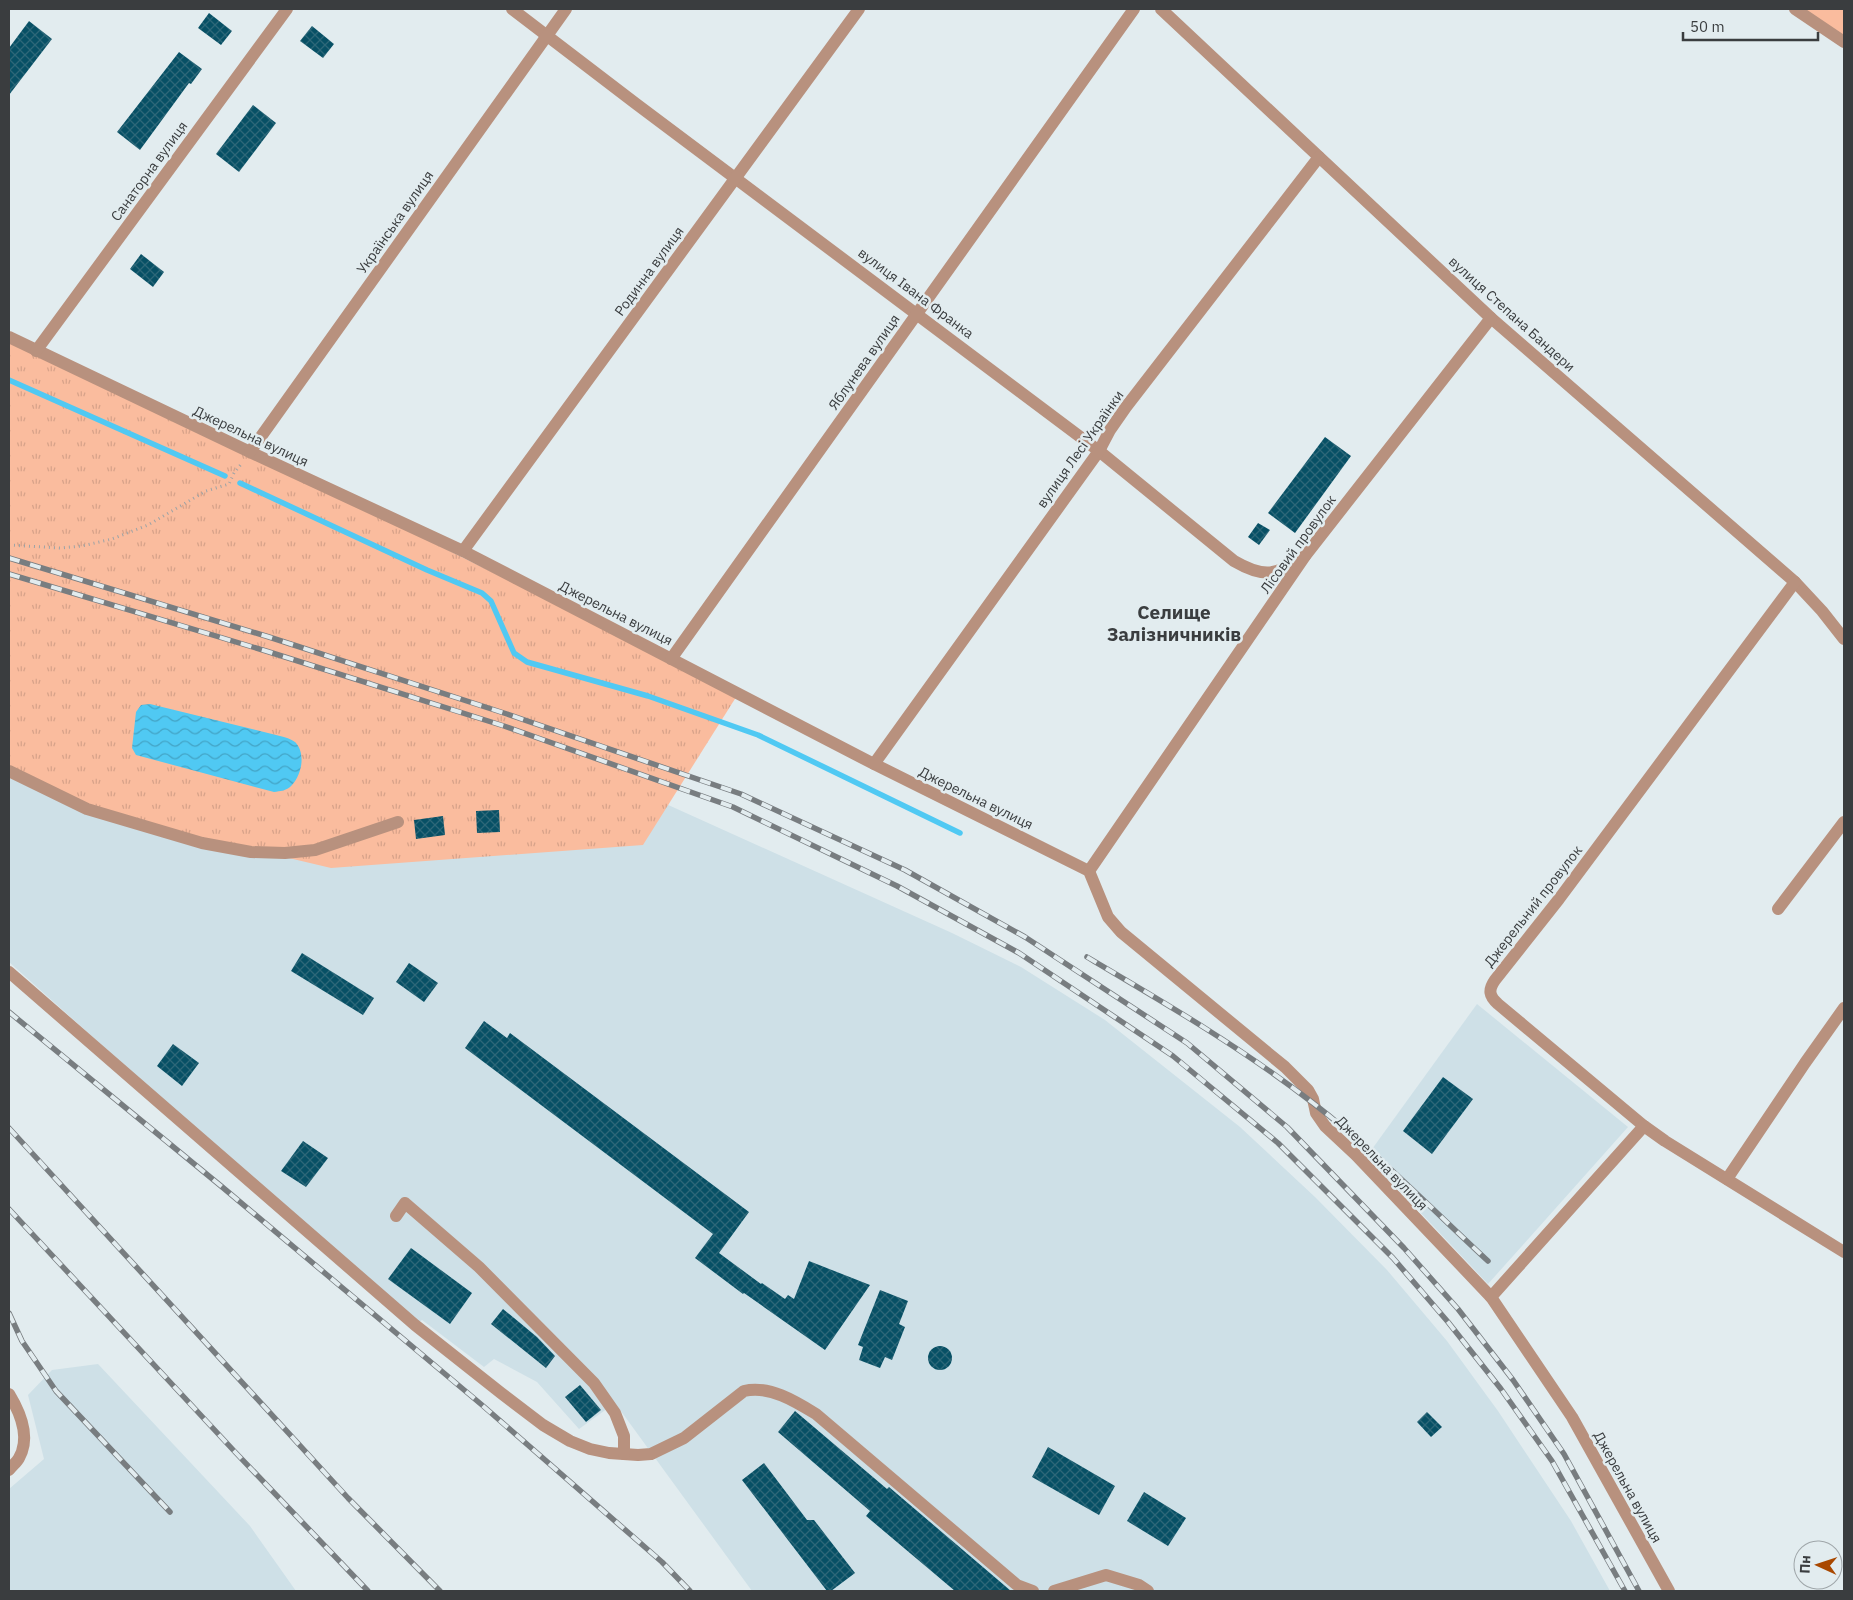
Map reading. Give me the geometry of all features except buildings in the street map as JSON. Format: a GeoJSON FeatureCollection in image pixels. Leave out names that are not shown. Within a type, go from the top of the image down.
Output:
{"type":"FeatureCollection","features":[{"type":"Feature","properties":{"kind":"street","name":"Санаторна вулиця"},"geometry":{"type":"LineString","coordinates":[[36,351],[286,9]]}},
{"type":"Feature","properties":{"kind":"street","name":"вулиця Івана Франка"},"geometry":{"type":"LineString","coordinates":[[512,9],[1099,450],[1234,561],[1248,569],[1263,574],[1278,572],[1306,556]]}},
{"type":"Feature","properties":{"kind":"street","name":"Українська вулиця"},"geometry":{"type":"LineString","coordinates":[[250,452],[566,9]]}},
{"type":"Feature","properties":{"kind":"street","name":"Родинна вулиця"},"geometry":{"type":"LineString","coordinates":[[463,551],[859,9]]}},
{"type":"Feature","properties":{"kind":"street","name":"Яблунева вулиця"},"geometry":{"type":"LineString","coordinates":[[671,659],[1134,9]]}},
{"type":"Feature","properties":{"kind":"street","name":"вулиця Степана Бандери"},"geometry":{"type":"LineString","coordinates":[[1161,9],[1491,318],[1795,582],[1844,639]]}},
{"type":"Feature","properties":{"kind":"street"},"geometry":{"type":"LineString","coordinates":[[1794,9],[1844,42]]}},
{"type":"Feature","properties":{"kind":"street","name":"вулиця Лесі Українки"},"geometry":{"type":"LineString","coordinates":[[874,764],[1099,450],[1126,407],[1319,157]]}},
{"type":"Feature","properties":{"kind":"street","name":"Лісовий провулок"},"geometry":{"type":"LineString","coordinates":[[1089,871],[1306,556],[1491,318]]}},
{"type":"Feature","properties":{"kind":"street","name":"Джерельна вулиця"},"geometry":{"type":"LineString","coordinates":[[9,337],[463,551],[874,764],[1089,871],[1108,917],[1121,932],[1285,1067],[1308,1090],[1313,1099],[1316,1113],[1324,1126],[1356,1156],[1491,1297],[1572,1417],[1669,1591]]}},
{"type":"Feature","properties":{"kind":"street","name":"Джерельний провулок"},"geometry":{"type":"LineString","coordinates":[[1795,582],[1559,899],[1490,987],[1492,999],[1664,1141],[1844,1252]]}},
{"type":"Feature","properties":{"kind":"street"},"geometry":{"type":"LineString","coordinates":[[9,771],[87,809],[194,841],[251,852],[285,853],[315,850],[398,822]]}},
{"type":"Feature","properties":{"kind":"street"},"geometry":{"type":"LineString","coordinates":[[1778,909],[1844,822]]}},
{"type":"Feature","properties":{"kind":"street"},"geometry":{"type":"LineString","coordinates":[[9,972],[415,1325],[543,1425],[570,1441],[590,1449],[624,1454],[652,1454],[684,1438],[715,1416],[744,1391],[752,1389],[765,1390],[795,1401],[816,1414],[1017,1586],[1033,1591]]}},
{"type":"Feature","properties":{"kind":"street"},"geometry":{"type":"LineString","coordinates":[[1727,1179],[1804,1063],[1844,1008]]}},
{"type":"Feature","properties":{"kind":"street"},"geometry":{"type":"LineString","coordinates":[[1491,1297],[1644,1126]]}},
{"type":"Feature","properties":{"kind":"street"},"geometry":{"type":"LineString","coordinates":[[396,1216],[405,1203],[479,1267],[594,1384],[615,1413],[624,1436],[624,1454]]}},
{"type":"Feature","properties":{"kind":"street"},"geometry":{"type":"LineString","coordinates":[[9,1394],[19,1412],[24,1432],[23,1447],[19,1459],[9,1470]]}},
{"type":"Feature","properties":{"kind":"street"},"geometry":{"type":"LineString","coordinates":[[1054,1591],[1106,1575],[1139,1585],[1148,1591]]}},
{"type":"Feature","properties":{"kind":"path"},"geometry":{"type":"LineString","coordinates":[[9,545],[60,548],[82,546],[112,539],[148,525],[206,490],[229,484],[234,473],[250,452]]}},
{"type":"Feature","properties":{"kind":"shaded area"},"geometry":{"type":"Polygon","coordinates":[[[9,627],[655,799],[952,933],[1021,967],[1105,1020],[1240,1127],[1315,1197],[1387,1270],[1447,1341],[1498,1411],[1571,1521],[1610,1591],[752,1591],[615,1403],[579,1429],[537,1382],[494,1359],[484,1367],[422,1320],[415,1325],[9,962],[9,627]]]}},
{"type":"Feature","properties":{"kind":"shaded area"},"geometry":{"type":"Polygon","coordinates":[[[1477,1004],[1628,1127],[1488,1284],[1367,1156],[1477,1004]]]}},
{"type":"Feature","properties":{"kind":"shaded area"},"geometry":{"type":"Polygon","coordinates":[[[98,1364],[250,1526],[296,1591],[9,1591],[9,1489],[44,1459],[28,1395],[52,1370],[98,1364]]]}},
{"type":"Feature","properties":{"kind":"green space"},"geometry":{"type":"Polygon","coordinates":[[[1795,9],[1844,9],[1844,42],[1795,9]]]}},
{"type":"Feature","properties":{"kind":"green space"},"geometry":{"type":"Polygon","coordinates":[[[9,337],[250,452],[738,694],[643,845],[331,868],[103,814],[9,771],[9,337]]]}},
{"type":"Feature","properties":{"kind":"water"},"geometry":{"type":"Polygon","coordinates":[[[150,704],[292,740],[301,752],[302,758],[298,775],[288,788],[274,792],[136,755],[132,748],[136,712],[141,705],[150,704]]]}},
{"type":"Feature","properties":{"kind":"waterway"},"geometry":{"type":"LineString","coordinates":[[9,380],[225,476]]}},
{"type":"Feature","properties":{"kind":"waterway"},"geometry":{"type":"LineString","coordinates":[[240,483],[427,570],[482,593],[491,601],[514,653],[527,662],[648,696],[758,735],[960,833]]}},
{"type":"Feature","properties":{"kind":"railway"},"geometry":{"type":"LineString","coordinates":[[9,558],[269,637],[507,714],[741,794],[905,870],[1025,937],[1187,1043],[1287,1127],[1404,1248],[1458,1309],[1513,1380],[1564,1454],[1639,1591]]}},
{"type":"Feature","properties":{"kind":"railway"},"geometry":{"type":"LineString","coordinates":[[9,574],[266,651],[504,726],[733,807],[897,886],[1019,953],[1173,1056],[1278,1143],[1393,1258],[1448,1322],[1501,1389],[1552,1461],[1625,1591]]}},
{"type":"Feature","properties":{"kind":"railway"},"geometry":{"type":"LineString","coordinates":[[1087,957],[1259,1063],[1313,1103],[1381,1160],[1488,1261]]}},
{"type":"Feature","properties":{"kind":"railway"},"geometry":{"type":"LineString","coordinates":[[9,1012],[221,1186],[482,1405],[662,1562],[690,1591]]}},
{"type":"Feature","properties":{"kind":"railway"},"geometry":{"type":"LineString","coordinates":[[9,1128],[348,1498],[440,1591]]}},
{"type":"Feature","properties":{"kind":"railway"},"geometry":{"type":"LineString","coordinates":[[9,1209],[236,1453],[368,1591]]}},
{"type":"Feature","properties":{"kind":"railway"},"geometry":{"type":"LineString","coordinates":[[9,1313],[22,1341],[56,1391],[170,1512]]}},
{"type":"Feature","properties":{"kind":"district","name":"Селище Залізничників"},"geometry":{"type":"Point","coordinates":[1174,623]}}]}
